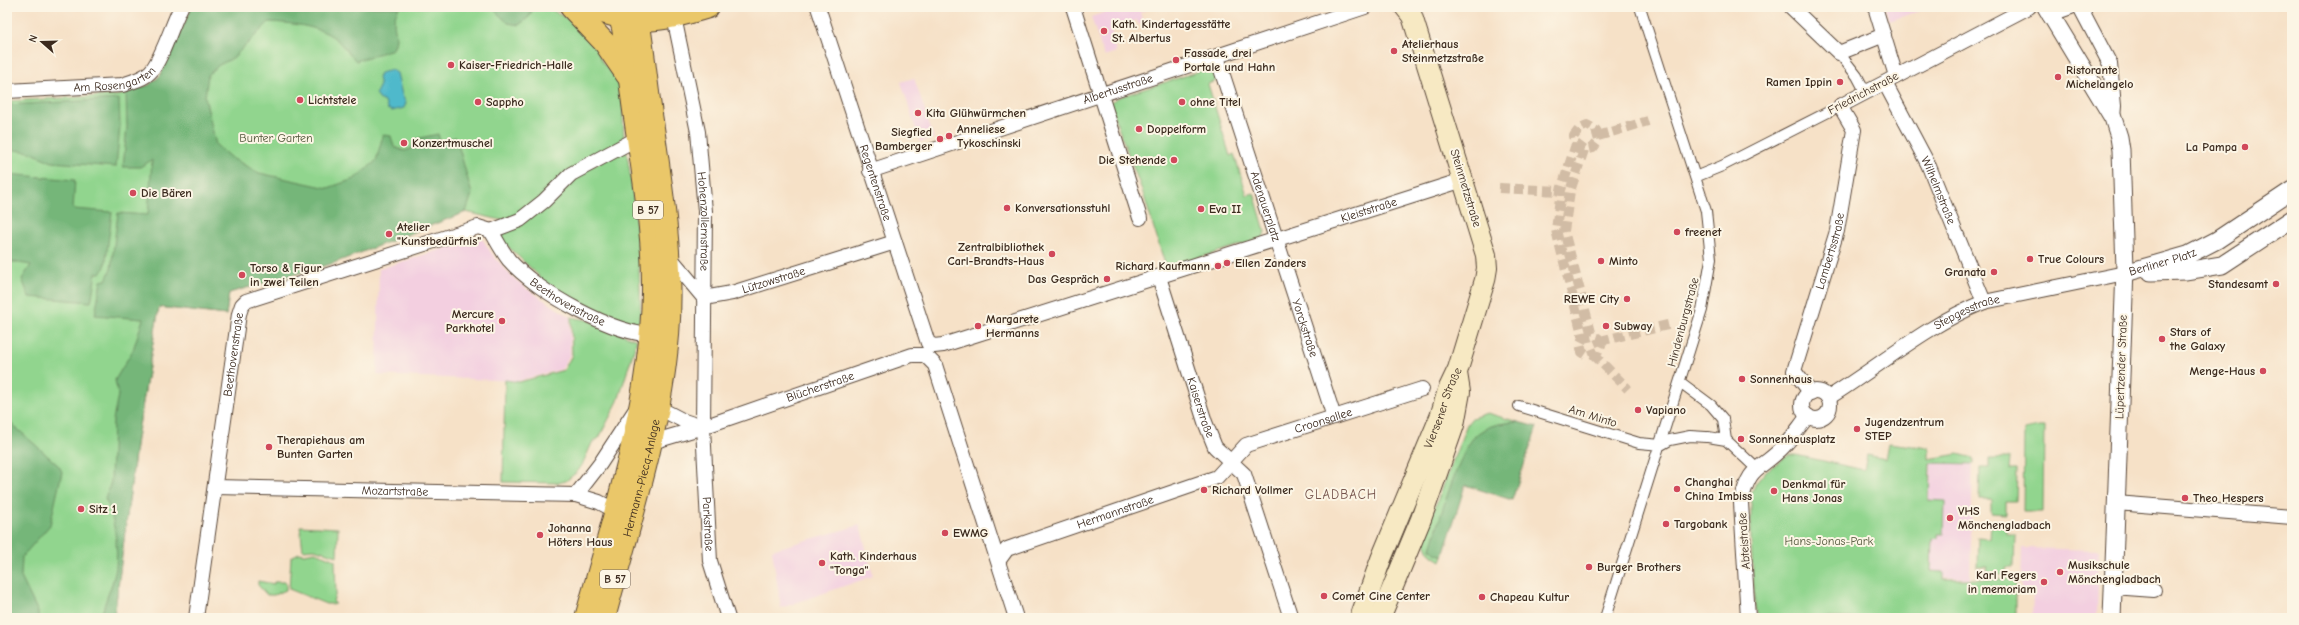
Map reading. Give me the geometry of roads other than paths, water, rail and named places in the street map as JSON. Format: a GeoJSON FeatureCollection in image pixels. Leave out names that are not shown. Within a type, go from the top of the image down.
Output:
{"type":"FeatureCollection","features":[{"type":"Feature","properties":{"kind":"main road"},"geometry":{"type":"LineString","coordinates":[[571,7],[605,43],[629,78]]}},
{"type":"Feature","properties":{"kind":"main road"},"geometry":{"type":"LineString","coordinates":[[590,7],[628,13],[674,17],[708,7]]}},
{"type":"Feature","properties":{"kind":"main road","name":"Steinmetzstraße"},"geometry":{"type":"LineString","coordinates":[[1405,7],[1412,16],[1486,255],[1487,268],[1478,304],[1457,373]]}},
{"type":"Feature","properties":{"kind":"main road","name":"B 57"},"geometry":{"type":"LineString","coordinates":[[628,13],[629,78],[650,234],[655,342],[649,405]]}},
{"type":"Feature","properties":{"kind":"main road","name":"B 57"},"geometry":{"type":"LineString","coordinates":[[628,13],[665,213],[670,295],[655,342]]}},
{"type":"Feature","properties":{"kind":"main road","name":"Hermann-Piecq-Anlage"},"geometry":{"type":"LineString","coordinates":[[604,618],[652,442],[649,405],[655,342]]}},
{"type":"Feature","properties":{"kind":"main road","name":"Viersener Straße"},"geometry":{"type":"LineString","coordinates":[[1360,618],[1381,559],[1440,417],[1448,390],[1457,373]]}},
{"type":"Feature","properties":{"kind":"main road","name":"Viersener Straße"},"geometry":{"type":"LineString","coordinates":[[1380,618],[1422,519],[1456,422],[1460,392],[1457,373]]}},
{"type":"Feature","properties":{"kind":"main road","name":"Hermann-Piecq-Anlage"},"geometry":{"type":"LineString","coordinates":[[586,618],[616,511],[649,405]]}},
{"type":"Feature","properties":{"kind":"main road"},"geometry":{"type":"LineString","coordinates":[[616,511],[624,522],[625,540]]}},
{"type":"Feature","properties":{"kind":"street","name":"Am Rosengarten"},"geometry":{"type":"LineString","coordinates":[[7,91],[122,85],[139,79],[151,72],[158,61],[181,7]]}},
{"type":"Feature","properties":{"kind":"street","name":"Regentenstraße"},"geometry":{"type":"LineString","coordinates":[[818,7],[870,171],[928,343],[934,346],[943,345]]}},
{"type":"Feature","properties":{"kind":"street"},"geometry":{"type":"LineString","coordinates":[[1073,7],[1140,218]]}},
{"type":"Feature","properties":{"kind":"street","name":"Albertusstraße"},"geometry":{"type":"LineString","coordinates":[[870,171],[1217,58],[1365,7]]}},
{"type":"Feature","properties":{"kind":"street","name":"Hindenburgstraße"},"geometry":{"type":"LineString","coordinates":[[1605,618],[1661,445],[1702,310],[1711,259],[1706,211],[1640,7]]}},
{"type":"Feature","properties":{"kind":"street"},"geometry":{"type":"LineString","coordinates":[[1791,7],[1839,53],[1857,76],[1866,93]]}},
{"type":"Feature","properties":{"kind":"street","name":"Wilhelmstraße"},"geometry":{"type":"LineString","coordinates":[[1874,7],[1884,35],[1891,79],[1928,164],[1984,302]]}},
{"type":"Feature","properties":{"kind":"street","name":"Friedrichstraße"},"geometry":{"type":"LineString","coordinates":[[1695,177],[1722,166],[1866,93],[2029,7]]}},
{"type":"Feature","properties":{"kind":"street","name":"Lüpertzender Straße"},"geometry":{"type":"LineString","coordinates":[[2070,7],[2048,11],[2113,118],[2119,137],[2121,150],[2125,273],[2112,618]]}},
{"type":"Feature","properties":{"kind":"street","name":"Lüpertzender Straße"},"geometry":{"type":"LineString","coordinates":[[2080,7],[2110,64],[2114,106],[2113,118]]}},
{"type":"Feature","properties":{"kind":"street","name":"Hohenzollernstraße"},"geometry":{"type":"LineString","coordinates":[[674,17],[698,132],[705,211],[703,427]]}},
{"type":"Feature","properties":{"kind":"street"},"geometry":{"type":"LineString","coordinates":[[1839,53],[1884,35]]}},
{"type":"Feature","properties":{"kind":"street","name":"Adenauerplatz"},"geometry":{"type":"LineString","coordinates":[[943,345],[1276,240],[1217,58]]}},
{"type":"Feature","properties":{"kind":"street","name":"Lambertsstraße"},"geometry":{"type":"LineString","coordinates":[[1811,392],[1794,371],[1837,231],[1854,130],[1840,106]]}},
{"type":"Feature","properties":{"kind":"street","name":"Beethovenstraße"},"geometry":{"type":"LineString","coordinates":[[196,618],[239,314],[242,305],[246,301],[478,227],[491,231],[520,220],[544,202],[571,174],[638,138]]}},
{"type":"Feature","properties":{"kind":"street","name":"Kleiststraße"},"geometry":{"type":"LineString","coordinates":[[1276,240],[1463,180]]}},
{"type":"Feature","properties":{"kind":"street","name":"Berliner Platz"},"geometry":{"type":"LineString","coordinates":[[2125,273],[2188,255],[2217,240],[2292,190]]}},
{"type":"Feature","properties":{"kind":"street","name":"Berliner Platz"},"geometry":{"type":"LineString","coordinates":[[2125,273],[2185,271],[2222,266],[2292,219]]}},
{"type":"Feature","properties":{"kind":"street","name":"Beethovenstraße"},"geometry":{"type":"LineString","coordinates":[[491,231],[509,259],[545,290],[586,314],[655,342]]}},
{"type":"Feature","properties":{"kind":"street","name":"Yorckstraße"},"geometry":{"type":"LineString","coordinates":[[1276,240],[1334,417]]}},
{"type":"Feature","properties":{"kind":"street","name":"Lützowstraße"},"geometry":{"type":"LineString","coordinates":[[704,298],[732,293],[895,242]]}},
{"type":"Feature","properties":{"kind":"street"},"geometry":{"type":"LineString","coordinates":[[668,255],[704,298]]}},
{"type":"Feature","properties":{"kind":"street","name":"Stepgesstraße"},"geometry":{"type":"LineString","coordinates":[[1828,398],[1858,380],[1914,338],[1962,311],[1984,302],[2125,273]]}},
{"type":"Feature","properties":{"kind":"street","name":"Kaiserstraße"},"geometry":{"type":"LineString","coordinates":[[1159,277],[1207,428],[1215,447],[1244,474],[1291,618]]}},
{"type":"Feature","properties":{"kind":"street","name":"Blücherstraße"},"geometry":{"type":"LineString","coordinates":[[652,442],[703,427],[912,355],[925,355],[935,364],[999,560]]}},
{"type":"Feature","properties":{"kind":"street"},"geometry":{"type":"LineString","coordinates":[[1680,382],[1711,405],[1723,419],[1726,440]]}},
{"type":"Feature","properties":{"kind":"street","name":"Croonsallee"},"geometry":{"type":"LineString","coordinates":[[1230,462],[1246,445],[1422,389]]}},
{"type":"Feature","properties":{"kind":"street"},"geometry":{"type":"LineString","coordinates":[[1811,392],[1820,392],[1828,398],[1830,407],[1826,416],[1817,419],[1808,416],[1803,408],[1803,403],[1807,395],[1811,392]]}},
{"type":"Feature","properties":{"kind":"street"},"geometry":{"type":"LineString","coordinates":[[576,495],[649,405],[684,421],[703,427]]}},
{"type":"Feature","properties":{"kind":"street","name":"Am Minto"},"geometry":{"type":"LineString","coordinates":[[1519,406],[1636,443],[1661,445]]}},
{"type":"Feature","properties":{"kind":"street"},"geometry":{"type":"LineString","coordinates":[[1661,445],[1670,440],[1690,436],[1726,440],[1756,468],[1780,450],[1808,416]]}},
{"type":"Feature","properties":{"kind":"street","name":"Parkstraße"},"geometry":{"type":"LineString","coordinates":[[703,427],[710,561],[728,618]]}},
{"type":"Feature","properties":{"kind":"street","name":"Hermannstraße"},"geometry":{"type":"LineString","coordinates":[[999,560],[1007,549],[1217,477],[1230,462]]}},
{"type":"Feature","properties":{"kind":"street","name":"Abteistraße"},"geometry":{"type":"LineString","coordinates":[[1748,618],[1741,502],[1744,488],[1756,468]]}},
{"type":"Feature","properties":{"kind":"street","name":"Mozartstraße"},"geometry":{"type":"LineString","coordinates":[[215,487],[576,495],[599,502],[616,511]]}},
{"type":"Feature","properties":{"kind":"street"},"geometry":{"type":"LineString","coordinates":[[2116,503],[2292,517]]}},
{"type":"Feature","properties":{"kind":"street"},"geometry":{"type":"LineString","coordinates":[[999,560],[1016,618]]}},
{"type":"Feature","properties":{"kind":"street"},"geometry":{"type":"LineString","coordinates":[[2113,586],[2154,590]]}},
{"type":"Feature","properties":{"kind":"water"},"geometry":{"type":"Polygon","coordinates":[[[392,70],[397,73],[402,95],[406,103],[404,108],[392,111],[387,109],[385,102],[379,99],[376,93],[380,85],[378,78],[380,73],[392,70]]]}},
{"type":"Feature","properties":{"kind":"tunnel"},"geometry":{"type":"LineString","coordinates":[[1598,136],[1648,121]]}},
{"type":"Feature","properties":{"kind":"tunnel"},"geometry":{"type":"LineString","coordinates":[[1576,144],[1584,150],[1593,148],[1599,140],[1596,130],[1587,125],[1580,128],[1574,136],[1576,144],[1561,190],[1556,230],[1583,338],[1580,344],[1582,352],[1588,356],[1598,352],[1601,345],[1598,338],[1592,336],[1583,338]]}},
{"type":"Feature","properties":{"kind":"tunnel"},"geometry":{"type":"LineString","coordinates":[[1584,150],[1570,191],[1564,231],[1592,336]]}},
{"type":"Feature","properties":{"kind":"tunnel"},"geometry":{"type":"LineString","coordinates":[[1499,188],[1561,191]]}},
{"type":"Feature","properties":{"kind":"tunnel"},"geometry":{"type":"LineString","coordinates":[[1600,341],[1672,324]]}},
{"type":"Feature","properties":{"kind":"tunnel"},"geometry":{"type":"LineString","coordinates":[[1593,354],[1628,389]]}},
{"type":"Feature","properties":{"kind":"place","name":"Kath. Kindertagesstätte St. Albertus"},"geometry":{"type":"Point","coordinates":[1104,31]}},
{"type":"Feature","properties":{"kind":"place","name":"Atelierhaus Steinmetzstraße"},"geometry":{"type":"Point","coordinates":[1394,51]}},
{"type":"Feature","properties":{"kind":"place","name":"Fassade, drei Portale und Hahn"},"geometry":{"type":"Point","coordinates":[1176,60]}},
{"type":"Feature","properties":{"kind":"place","name":"Kaiser-Friedrich-Halle"},"geometry":{"type":"Point","coordinates":[451,65]}},
{"type":"Feature","properties":{"kind":"place","name":"Ristorante Michelangelo"},"geometry":{"type":"Point","coordinates":[2058,77]}},
{"type":"Feature","properties":{"kind":"place","name":"Ramen Ippin"},"geometry":{"type":"Point","coordinates":[1840,82]}},
{"type":"Feature","properties":{"kind":"place","name":"Lichtstele"},"geometry":{"type":"Point","coordinates":[300,100]}},
{"type":"Feature","properties":{"kind":"place","name":"Sappho"},"geometry":{"type":"Point","coordinates":[478,102]}},
{"type":"Feature","properties":{"kind":"place","name":"ohne Titel"},"geometry":{"type":"Point","coordinates":[1182,102]}},
{"type":"Feature","properties":{"kind":"place","name":"Kita Glühwürmchen"},"geometry":{"type":"Point","coordinates":[918,113]}},
{"type":"Feature","properties":{"kind":"place","name":"Doppelform"},"geometry":{"type":"Point","coordinates":[1139,129]}},
{"type":"Feature","properties":{"kind":"place","name":"Anneliese Tykoschinski"},"geometry":{"type":"Point","coordinates":[949,136]}},
{"type":"Feature","properties":{"kind":"place","name":"Siegfied Bamberger"},"geometry":{"type":"Point","coordinates":[940,139]}},
{"type":"Feature","properties":{"kind":"place","name":"Konzertmuschel"},"geometry":{"type":"Point","coordinates":[404,143]}},
{"type":"Feature","properties":{"kind":"place","name":"La Pampa"},"geometry":{"type":"Point","coordinates":[2245,147]}},
{"type":"Feature","properties":{"kind":"place","name":"Die Stehende"},"geometry":{"type":"Point","coordinates":[1174,160]}},
{"type":"Feature","properties":{"kind":"place","name":"Die Bären"},"geometry":{"type":"Point","coordinates":[133,193]}},
{"type":"Feature","properties":{"kind":"place","name":"Konversationsstuhl"},"geometry":{"type":"Point","coordinates":[1007,208]}},
{"type":"Feature","properties":{"kind":"place","name":"Eva II"},"geometry":{"type":"Point","coordinates":[1201,209]}},
{"type":"Feature","properties":{"kind":"place","name":"freenet"},"geometry":{"type":"Point","coordinates":[1677,232]}},
{"type":"Feature","properties":{"kind":"place","name":"Atelier \"Kunstbedürfnis\""},"geometry":{"type":"Point","coordinates":[389,234]}},
{"type":"Feature","properties":{"kind":"place","name":"Zentralbibliothek Carl-Brandts-Haus"},"geometry":{"type":"Point","coordinates":[1052,254]}},
{"type":"Feature","properties":{"kind":"place","name":"True Colours"},"geometry":{"type":"Point","coordinates":[2030,259]}},
{"type":"Feature","properties":{"kind":"place","name":"Minto"},"geometry":{"type":"Point","coordinates":[1601,261]}},
{"type":"Feature","properties":{"kind":"place","name":"Ellen Zanders"},"geometry":{"type":"Point","coordinates":[1227,263]}},
{"type":"Feature","properties":{"kind":"place","name":"Richard Kaufmann"},"geometry":{"type":"Point","coordinates":[1218,266]}},
{"type":"Feature","properties":{"kind":"place","name":"Granata"},"geometry":{"type":"Point","coordinates":[1994,272]}},
{"type":"Feature","properties":{"kind":"place","name":"Torso & Figur in zwei Teilen"},"geometry":{"type":"Point","coordinates":[242,275]}},
{"type":"Feature","properties":{"kind":"place","name":"Das Gespräch"},"geometry":{"type":"Point","coordinates":[1107,279]}},
{"type":"Feature","properties":{"kind":"place","name":"Standesamt"},"geometry":{"type":"Point","coordinates":[2276,284]}},
{"type":"Feature","properties":{"kind":"place","name":"REWE City"},"geometry":{"type":"Point","coordinates":[1627,299]}},
{"type":"Feature","properties":{"kind":"place","name":"Mercure Parkhotel"},"geometry":{"type":"Point","coordinates":[502,321]}},
{"type":"Feature","properties":{"kind":"place","name":"Margarete Hermanns"},"geometry":{"type":"Point","coordinates":[978,326]}},
{"type":"Feature","properties":{"kind":"place","name":"Subway"},"geometry":{"type":"Point","coordinates":[1606,326]}},
{"type":"Feature","properties":{"kind":"place","name":"Stars of the Galaxy"},"geometry":{"type":"Point","coordinates":[2162,339]}},
{"type":"Feature","properties":{"kind":"place","name":"Menge-Haus"},"geometry":{"type":"Point","coordinates":[2263,371]}},
{"type":"Feature","properties":{"kind":"place","name":"Sonnenhaus"},"geometry":{"type":"Point","coordinates":[1742,379]}},
{"type":"Feature","properties":{"kind":"place","name":"Vapiano"},"geometry":{"type":"Point","coordinates":[1638,410]}},
{"type":"Feature","properties":{"kind":"place","name":"Jugendzentrum STEP"},"geometry":{"type":"Point","coordinates":[1857,429]}},
{"type":"Feature","properties":{"kind":"place","name":"Sonnenhausplatz"},"geometry":{"type":"Point","coordinates":[1741,439]}},
{"type":"Feature","properties":{"kind":"place","name":"Therapiehaus am Bunten Garten"},"geometry":{"type":"Point","coordinates":[269,447]}},
{"type":"Feature","properties":{"kind":"place","name":"Changhai China Imbiss"},"geometry":{"type":"Point","coordinates":[1677,489]}},
{"type":"Feature","properties":{"kind":"place","name":"Richard Vollmer"},"geometry":{"type":"Point","coordinates":[1204,490]}},
{"type":"Feature","properties":{"kind":"place","name":"Denkmal für Hans Jonas"},"geometry":{"type":"Point","coordinates":[1774,491]}},
{"type":"Feature","properties":{"kind":"place","name":"Theo Hespers"},"geometry":{"type":"Point","coordinates":[2185,498]}},
{"type":"Feature","properties":{"kind":"place","name":"Sitz 1"},"geometry":{"type":"Point","coordinates":[81,509]}},
{"type":"Feature","properties":{"kind":"place","name":"VHS Mönchengladbach"},"geometry":{"type":"Point","coordinates":[1950,518]}},
{"type":"Feature","properties":{"kind":"place","name":"Targobank"},"geometry":{"type":"Point","coordinates":[1666,524]}},
{"type":"Feature","properties":{"kind":"place","name":"EWMG"},"geometry":{"type":"Point","coordinates":[945,533]}},
{"type":"Feature","properties":{"kind":"place","name":"Johanna Höters Haus"},"geometry":{"type":"Point","coordinates":[540,535]}},
{"type":"Feature","properties":{"kind":"place","name":"Kath. Kinderhaus \"Tonga\""},"geometry":{"type":"Point","coordinates":[822,563]}},
{"type":"Feature","properties":{"kind":"place","name":"Burger Brothers"},"geometry":{"type":"Point","coordinates":[1589,567]}},
{"type":"Feature","properties":{"kind":"place","name":"Musikschule Mönchengladbach"},"geometry":{"type":"Point","coordinates":[2060,572]}},
{"type":"Feature","properties":{"kind":"place","name":"Karl Fegers in memoriam"},"geometry":{"type":"Point","coordinates":[2044,582]}},
{"type":"Feature","properties":{"kind":"place","name":"Comet Cine Center"},"geometry":{"type":"Point","coordinates":[1324,596]}},
{"type":"Feature","properties":{"kind":"place","name":"Chapeau Kultur"},"geometry":{"type":"Point","coordinates":[1482,597]}},
{"type":"Feature","properties":{"kind":"district","name":"GLADBACH"},"geometry":{"type":"Point","coordinates":[1341,494]}},
{"type":"Feature","properties":{"kind":"park label","name":"Bunter Garten"},"geometry":{"type":"Point","coordinates":[276,138]}},
{"type":"Feature","properties":{"kind":"park label","name":"Hans-Jonas-Park"},"geometry":{"type":"Point","coordinates":[1829,541]}}]}
